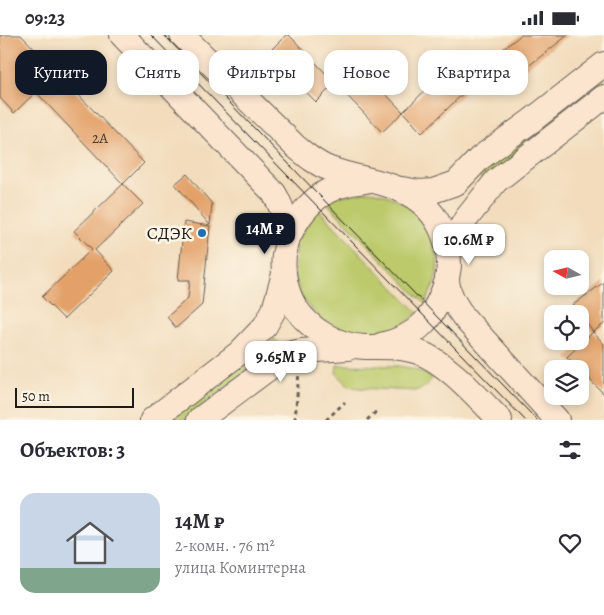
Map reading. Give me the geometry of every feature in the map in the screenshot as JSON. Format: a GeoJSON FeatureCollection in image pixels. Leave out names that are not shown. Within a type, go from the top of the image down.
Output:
{"type":"FeatureCollection","features":[{"type":"Feature","properties":{"kind":"street"},"geometry":{"type":"LineString","coordinates":[[122,35],[274,193],[280,203],[286,222],[287,239],[284,274],[288,291],[295,306],[311,325],[332,340],[363,347],[383,345],[401,339],[417,329],[438,306],[447,281],[448,251],[438,222],[417,198],[388,184],[370,181],[352,182],[334,187],[305,209],[294,223],[287,239]]}},
{"type":"Feature","properties":{"kind":"street"},"geometry":{"type":"LineString","coordinates":[[182,35],[311,160],[336,171],[420,192],[432,191],[456,183],[480,158],[604,64]]}},
{"type":"Feature","properties":{"kind":"street"},"geometry":{"type":"LineString","coordinates":[[448,251],[466,219],[496,181],[604,97]]}},
{"type":"Feature","properties":{"kind":"street"},"geometry":{"type":"LineString","coordinates":[[152,420],[239,353],[265,326],[274,310],[284,274]]}},
{"type":"Feature","properties":{"kind":"street"},"geometry":{"type":"LineString","coordinates":[[447,281],[453,299],[461,313],[557,420]]}},
{"type":"Feature","properties":{"kind":"street"},"geometry":{"type":"LineString","coordinates":[[199,420],[291,353],[383,346],[418,352],[431,358],[465,384],[500,420]]}},
{"type":"Feature","properties":{"kind":"path"},"geometry":{"type":"LineString","coordinates":[[296,420],[298,372]]}},
{"type":"Feature","properties":{"kind":"path"},"geometry":{"type":"LineString","coordinates":[[326,420],[346,402]]}},
{"type":"Feature","properties":{"kind":"path"},"geometry":{"type":"LineString","coordinates":[[367,420],[377,411]]}},
{"type":"Feature","properties":{"kind":"green space"},"geometry":{"type":"Polygon","coordinates":[[[604,74],[604,86],[483,181],[478,173],[604,74]]]}},
{"type":"Feature","properties":{"kind":"green space"},"geometry":{"type":"Polygon","coordinates":[[[370,191],[385,194],[398,200],[410,208],[429,229],[437,256],[437,271],[434,284],[425,304],[325,201],[335,197],[370,191]]]}},
{"type":"Feature","properties":{"kind":"green space"},"geometry":{"type":"Polygon","coordinates":[[[318,209],[418,313],[397,329],[374,336],[350,335],[327,326],[302,299],[294,276],[297,240],[318,209]]]}},
{"type":"Feature","properties":{"kind":"green space"},"geometry":{"type":"Polygon","coordinates":[[[275,339],[280,345],[183,420],[170,420],[275,339]]]}},
{"type":"Feature","properties":{"kind":"green space"},"geometry":{"type":"Polygon","coordinates":[[[337,365],[399,366],[415,369],[433,378],[423,388],[415,391],[358,388],[349,386],[336,373],[337,365]]]}},
{"type":"Feature","properties":{"kind":"building"},"geometry":{"type":"Polygon","coordinates":[[[0,35],[21,35],[35,50],[15,50],[15,95],[33,95],[14,113],[0,98],[0,35]]]}},
{"type":"Feature","properties":{"kind":"building"},"geometry":{"type":"Polygon","coordinates":[[[286,35],[289,35],[303,50],[271,50],[286,35]]]}},
{"type":"Feature","properties":{"kind":"building"},"geometry":{"type":"Polygon","coordinates":[[[521,35],[568,35],[528,66],[528,50],[502,50],[521,35]]]}},
{"type":"Feature","properties":{"kind":"building"},"geometry":{"type":"Polygon","coordinates":[[[314,61],[324,72],[324,94],[316,102],[309,95],[314,95],[314,61]]]}},
{"type":"Feature","properties":{"kind":"building"},"geometry":{"type":"Polygon","coordinates":[[[39,95],[79,95],[144,163],[123,184],[39,95]]]}},
{"type":"Feature","properties":{"kind":"building"},"geometry":{"type":"Polygon","coordinates":[[[347,95],[387,95],[403,112],[382,132],[347,95]]]}},
{"type":"Feature","properties":{"kind":"building"},"geometry":{"type":"Polygon","coordinates":[[[420,95],[462,95],[422,133],[403,112],[420,95]]]}},
{"type":"Feature","properties":{"kind":"building"},"geometry":{"type":"Polygon","coordinates":[[[187,174],[212,204],[210,225],[175,184],[187,174]]]}},
{"type":"Feature","properties":{"kind":"building"},"geometry":{"type":"Polygon","coordinates":[[[123,184],[143,204],[95,250],[114,271],[64,319],[42,297],[92,249],[74,231],[123,184]]]}},
{"type":"Feature","properties":{"kind":"building"},"geometry":{"type":"Polygon","coordinates":[[[184,222],[210,226],[202,305],[176,328],[167,317],[188,298],[190,280],[178,280],[184,222]]]}},
{"type":"Feature","properties":{"kind":"building"},"geometry":{"type":"Polygon","coordinates":[[[604,282],[604,324],[593,332],[589,327],[589,305],[573,305],[589,295],[604,282]]]}},
{"type":"Feature","properties":{"kind":"building"},"geometry":{"type":"Polygon","coordinates":[[[593,332],[604,344],[604,394],[589,379],[589,360],[570,360],[567,357],[574,350],[589,350],[589,336],[593,332]]]}},
{"type":"Feature","properties":{"kind":"tram line"},"geometry":{"type":"LineString","coordinates":[[151,35],[525,420]]}},
{"type":"Feature","properties":{"kind":"tram line"},"geometry":{"type":"LineString","coordinates":[[164,35],[537,420]]}},
{"type":"Feature","properties":{"kind":"place","name":"СДЭК"},"geometry":{"type":"Point","coordinates":[202,233]}}]}
